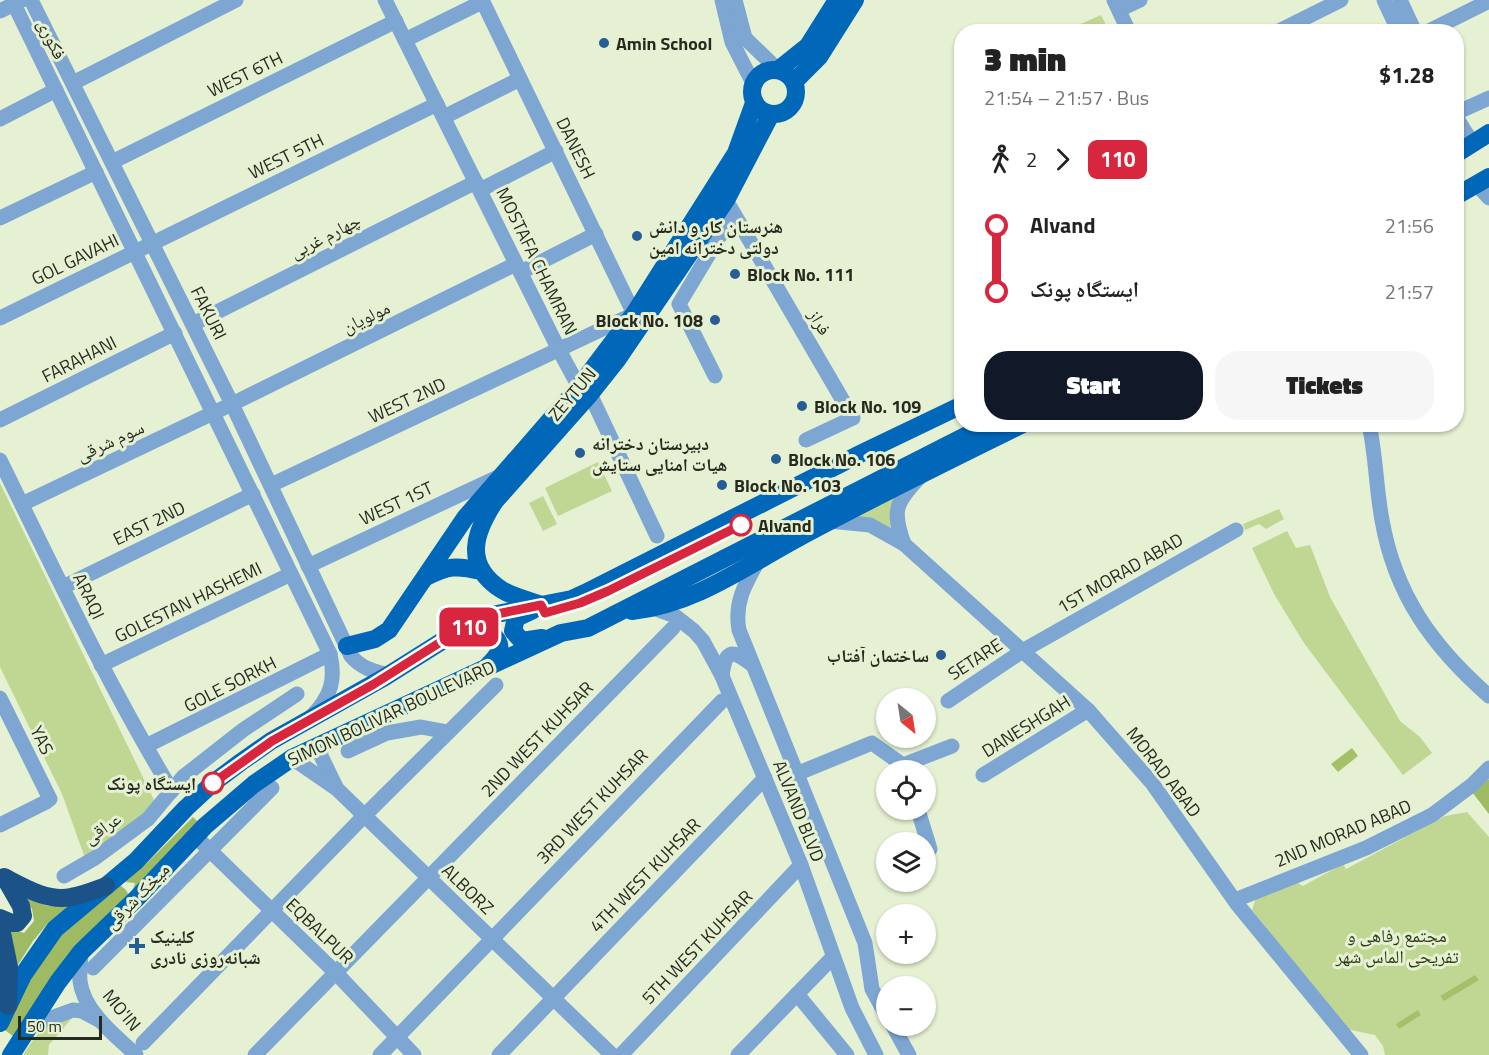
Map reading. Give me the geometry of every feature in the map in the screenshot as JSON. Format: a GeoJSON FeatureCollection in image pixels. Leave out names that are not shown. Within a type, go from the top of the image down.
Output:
{"type":"FeatureCollection","features":[{"type":"Feature","properties":{"kind":"highway"},"geometry":{"type":"LineString","coordinates":[[2,874],[26,889],[58,898],[69,898],[106,886]]}},
{"type":"Feature","properties":{"kind":"highway"},"geometry":{"type":"LineString","coordinates":[[0,918],[17,923],[23,916],[21,906],[2,874]]}},
{"type":"Feature","properties":{"kind":"highway"},"geometry":{"type":"LineString","coordinates":[[0,923],[9,968],[8,1006]]}},
{"type":"Feature","properties":{"kind":"main road"},"geometry":{"type":"LineString","coordinates":[[778,70],[808,46],[837,0]]}},
{"type":"Feature","properties":{"kind":"main road"},"geometry":{"type":"LineString","coordinates":[[794,82],[819,57],[855,0]]}},
{"type":"Feature","properties":{"kind":"main road"},"geometry":{"type":"LineString","coordinates":[[778,70],[784,72],[794,82],[796,95],[790,108],[778,114],[771,114],[759,109],[754,103],[753,83],[763,72],[778,70]]}},
{"type":"Feature","properties":{"kind":"main road","name":"ZEYTUN"},"geometry":{"type":"LineString","coordinates":[[481,571],[476,551],[477,533],[485,516],[584,390],[634,314],[736,153],[754,103]]}},
{"type":"Feature","properties":{"kind":"main road","name":"ZEYTUN"},"geometry":{"type":"LineString","coordinates":[[338,650],[375,639],[388,630],[465,518],[500,476],[584,390],[617,360],[726,200],[771,114]]}},
{"type":"Feature","properties":{"kind":"main road"},"geometry":{"type":"LineString","coordinates":[[1464,147],[1489,134]]}},
{"type":"Feature","properties":{"kind":"main road"},"geometry":{"type":"LineString","coordinates":[[1464,192],[1483,181]]}},
{"type":"Feature","properties":{"kind":"main road","name":"SIMON BOLIVAR BOULEVARD"},"geometry":{"type":"LineString","coordinates":[[0,1023],[29,965],[55,929],[152,846],[186,808],[213,783],[272,741],[388,675],[447,638],[492,615],[572,599],[954,409]]}},
{"type":"Feature","properties":{"kind":"main road","name":"SIMON BOLIVAR BOULEVARD"},"geometry":{"type":"LineString","coordinates":[[11,1055],[58,982],[81,952],[137,898],[205,826],[254,784],[292,758],[561,633],[588,628],[973,432]]}},
{"type":"Feature","properties":{"kind":"main road"},"geometry":{"type":"LineString","coordinates":[[618,612],[653,608],[702,592],[829,521],[1007,432]]}},
{"type":"Feature","properties":{"kind":"main road"},"geometry":{"type":"LineString","coordinates":[[426,577],[454,566],[481,571],[492,583],[504,591],[541,605]]}},
{"type":"Feature","properties":{"kind":"main road"},"geometry":{"type":"LineString","coordinates":[[541,605],[516,618],[513,627],[515,635],[526,641],[561,633]]}},
{"type":"Feature","properties":{"kind":"main road"},"geometry":{"type":"LineString","coordinates":[[470,626],[483,628],[491,634],[499,648],[498,654],[485,668]]}},
{"type":"Feature","properties":{"kind":"street","name":"FAKURI"},"geometry":{"type":"LineString","coordinates":[[32,0],[232,404],[308,566],[338,650]]}},
{"type":"Feature","properties":{"kind":"street"},"geometry":{"type":"LineString","coordinates":[[73,83],[236,0]]}},
{"type":"Feature","properties":{"kind":"street","name":"MOSTAFA CHAMRAN"},"geometry":{"type":"LineString","coordinates":[[386,0],[559,351],[584,390],[657,536]]}},
{"type":"Feature","properties":{"kind":"street"},"geometry":{"type":"LineString","coordinates":[[722,0],[732,42],[753,83]]}},
{"type":"Feature","properties":{"kind":"street"},"geometry":{"type":"LineString","coordinates":[[735,0],[744,38],[778,70]]}},
{"type":"Feature","properties":{"kind":"street"},"geometry":{"type":"LineString","coordinates":[[1125,24],[1116,5],[1140,0]]}},
{"type":"Feature","properties":{"kind":"street"},"geometry":{"type":"LineString","coordinates":[[1293,24],[1341,0]]}},
{"type":"Feature","properties":{"kind":"street"},"geometry":{"type":"LineString","coordinates":[[1384,0],[1395,24]]}},
{"type":"Feature","properties":{"kind":"street"},"geometry":{"type":"LineString","coordinates":[[1400,0],[1411,24]]}},
{"type":"Feature","properties":{"kind":"street"},"geometry":{"type":"LineString","coordinates":[[405,40],[482,1]]}},
{"type":"Feature","properties":{"kind":"street","name":"DANESH"},"geometry":{"type":"LineString","coordinates":[[482,1],[634,314]]}},
{"type":"Feature","properties":{"kind":"street"},"geometry":{"type":"LineString","coordinates":[[1443,24],[1489,1]]}},
{"type":"Feature","properties":{"kind":"street","name":"فکوری"},"geometry":{"type":"LineString","coordinates":[[12,5],[56,90]]}},
{"type":"Feature","properties":{"kind":"street","name":"WEST 6TH"},"geometry":{"type":"LineString","coordinates":[[112,162],[396,21]]}},
{"type":"Feature","properties":{"kind":"street","name":"WEST 5TH"},"geometry":{"type":"LineString","coordinates":[[135,252],[440,111],[520,79]]}},
{"type":"Feature","properties":{"kind":"street"},"geometry":{"type":"LineString","coordinates":[[0,119],[56,90],[291,574],[338,650],[369,670],[388,675]]}},
{"type":"Feature","properties":{"kind":"street"},"geometry":{"type":"LineString","coordinates":[[1464,111],[1489,98]]}},
{"type":"Feature","properties":{"kind":"street","name":"چهارم غربی"},"geometry":{"type":"LineString","coordinates":[[193,324],[478,186],[556,152]]}},
{"type":"Feature","properties":{"kind":"street"},"geometry":{"type":"LineString","coordinates":[[0,218],[96,172]]}},
{"type":"Feature","properties":{"kind":"street"},"geometry":{"type":"LineString","coordinates":[[1483,181],[1489,198]]}},
{"type":"Feature","properties":{"kind":"street"},"geometry":{"type":"LineString","coordinates":[[714,376],[679,304],[724,230],[726,200]]}},
{"type":"Feature","properties":{"kind":"street","name":"فراز"},"geometry":{"type":"LineString","coordinates":[[726,200],[853,418],[806,440]]}},
{"type":"Feature","properties":{"kind":"street","name":"مولویان"},"geometry":{"type":"LineString","coordinates":[[214,412],[518,268],[596,234]]}},
{"type":"Feature","properties":{"kind":"street","name":"GOL GAVAHI"},"geometry":{"type":"LineString","coordinates":[[0,318],[135,252]]}},
{"type":"Feature","properties":{"kind":"street","name":"WEST 2ND"},"geometry":{"type":"LineString","coordinates":[[270,485],[634,314]]}},
{"type":"Feature","properties":{"kind":"street","name":"FARAHANI"},"geometry":{"type":"LineString","coordinates":[[0,420],[175,333]]}},
{"type":"Feature","properties":{"kind":"street","name":"سوم شرقی"},"geometry":{"type":"LineString","coordinates":[[22,504],[214,412]]}},
{"type":"Feature","properties":{"kind":"street"},"geometry":{"type":"LineString","coordinates":[[1370,432],[1384,528],[1400,583],[1420,621],[1430,634],[1457,666],[1489,696]]}},
{"type":"Feature","properties":{"kind":"street","name":"ARAQI"},"geometry":{"type":"LineString","coordinates":[[0,460],[101,665],[146,746]]}},
{"type":"Feature","properties":{"kind":"street"},"geometry":{"type":"LineString","coordinates":[[904,544],[896,519],[897,508],[904,494],[922,475]]}},
{"type":"Feature","properties":{"kind":"street","name":"WEST 1ST"},"geometry":{"type":"LineString","coordinates":[[308,566],[500,476]]}},
{"type":"Feature","properties":{"kind":"street","name":"EAST 2ND"},"geometry":{"type":"LineString","coordinates":[[63,587],[253,494]]}},
{"type":"Feature","properties":{"kind":"street","name":"MORAD ABAD"},"geometry":{"type":"LineString","coordinates":[[829,521],[870,525],[904,544],[1089,710],[1152,783],[1235,900],[1361,1055]]}},
{"type":"Feature","properties":{"kind":"street","name":"1ST MORAD ABAD"},"geometry":{"type":"LineString","coordinates":[[1024,650],[1236,530]]}},
{"type":"Feature","properties":{"kind":"street","name":"ALVAND BLVD"},"geometry":{"type":"LineString","coordinates":[[758,561],[744,586],[738,603],[737,618],[751,664],[865,943],[872,989],[876,996]]}},
{"type":"Feature","properties":{"kind":"street","name":"GOLESTAN HASHEMI"},"geometry":{"type":"LineString","coordinates":[[101,665],[291,574]]}},
{"type":"Feature","properties":{"kind":"street","name":"ALVAND BLVD"},"geometry":{"type":"LineString","coordinates":[[653,608],[675,616],[694,631],[703,641],[722,676],[801,865],[852,1008],[876,1055]]}},
{"type":"Feature","properties":{"kind":"street","name":"2ND WEST KUHSAR"},"geometry":{"type":"LineString","coordinates":[[255,1055],[673,628]]}},
{"type":"Feature","properties":{"kind":"street"},"geometry":{"type":"LineString","coordinates":[[308,720],[328,696],[338,650]]}},
{"type":"Feature","properties":{"kind":"street","name":"GOLE SORKH"},"geometry":{"type":"LineString","coordinates":[[146,746],[153,745],[338,650]]}},
{"type":"Feature","properties":{"kind":"street","name":"SETARE"},"geometry":{"type":"LineString","coordinates":[[948,700],[1024,650]]}},
{"type":"Feature","properties":{"kind":"street"},"geometry":{"type":"LineString","coordinates":[[722,676],[724,660],[728,656],[733,654],[742,657],[751,664]]}},
{"type":"Feature","properties":{"kind":"street"},"geometry":{"type":"LineString","coordinates":[[140,1049],[364,816],[496,685]]}},
{"type":"Feature","properties":{"kind":"street","name":"عراقی"},"geometry":{"type":"LineString","coordinates":[[64,876],[95,858],[148,819],[183,777],[234,737],[297,694]]}},
{"type":"Feature","properties":{"kind":"street","name":"YAS"},"geometry":{"type":"LineString","coordinates":[[0,698],[5,721],[50,799],[0,825]]}},
{"type":"Feature","properties":{"kind":"street","name":"3RD WEST KUHSAR"},"geometry":{"type":"LineString","coordinates":[[380,1055],[722,701]]}},
{"type":"Feature","properties":{"kind":"street","name":"DANESHGAH"},"geometry":{"type":"LineString","coordinates":[[983,775],[1089,710]]}},
{"type":"Feature","properties":{"kind":"street"},"geometry":{"type":"LineString","coordinates":[[348,751],[387,734],[409,729],[421,727],[448,732]]}},
{"type":"Feature","properties":{"kind":"street"},"geometry":{"type":"LineString","coordinates":[[796,774],[872,742],[894,760]]}},
{"type":"Feature","properties":{"kind":"street"},"geometry":{"type":"LineString","coordinates":[[320,745],[321,756],[337,789]]}},
{"type":"Feature","properties":{"kind":"street"},"geometry":{"type":"LineString","coordinates":[[146,746],[172,791]]}},
{"type":"Feature","properties":{"kind":"street"},"geometry":{"type":"LineString","coordinates":[[921,760],[952,746]]}},
{"type":"Feature","properties":{"kind":"street","name":"ALBORZ"},"geometry":{"type":"LineString","coordinates":[[292,758],[337,789],[612,1055]]}},
{"type":"Feature","properties":{"kind":"street","name":"2ND MORAD ABAD"},"geometry":{"type":"LineString","coordinates":[[1235,900],[1366,848],[1432,815],[1472,785],[1489,768]]}},
{"type":"Feature","properties":{"kind":"street","name":"4TH WEST KUHSAR"},"geometry":{"type":"LineString","coordinates":[[499,1055],[765,778]]}},
{"type":"Feature","properties":{"kind":"street","name":"میخک شرقی"},"geometry":{"type":"LineString","coordinates":[[93,968],[272,788]]}},
{"type":"Feature","properties":{"kind":"street","name":"EQBALPUR"},"geometry":{"type":"LineString","coordinates":[[196,837],[335,972],[414,1055]]}},
{"type":"Feature","properties":{"kind":"street","name":"5TH WEST KUHSAR"},"geometry":{"type":"LineString","coordinates":[[621,1055],[801,865]]}},
{"type":"Feature","properties":{"kind":"street","name":"MO'IN"},"geometry":{"type":"LineString","coordinates":[[81,952],[82,989],[101,1022],[140,1049]]}},
{"type":"Feature","properties":{"kind":"street"},"geometry":{"type":"LineString","coordinates":[[738,1055],[833,957]]}},
{"type":"Feature","properties":{"kind":"street"},"geometry":{"type":"LineString","coordinates":[[797,994],[847,1055]]}},
{"type":"Feature","properties":{"kind":"street"},"geometry":{"type":"LineString","coordinates":[[29,1026],[78,1010],[101,1022]]}},
{"type":"Feature","properties":{"kind":"street"},"geometry":{"type":"LineString","coordinates":[[899,1036],[909,1055]]}},
{"type":"Feature","properties":{"kind":"green space"},"geometry":{"type":"Polygon","coordinates":[[[1101,15],[1106,24],[1081,24],[1101,15]]]}},
{"type":"Feature","properties":{"kind":"green space"},"geometry":{"type":"Polygon","coordinates":[[[598,462],[612,491],[558,516],[545,488],[598,462]]]}},
{"type":"Feature","properties":{"kind":"green space"},"geometry":{"type":"Polygon","coordinates":[[[0,483],[154,800],[153,807],[85,858],[62,794],[0,667],[0,483]]]}},
{"type":"Feature","properties":{"kind":"green space"},"geometry":{"type":"Polygon","coordinates":[[[899,491],[894,532],[850,517],[899,491]]]}},
{"type":"Feature","properties":{"kind":"green space"},"geometry":{"type":"Polygon","coordinates":[[[543,496],[557,524],[543,531],[529,503],[543,496]]]}},
{"type":"Feature","properties":{"kind":"green space"},"geometry":{"type":"Polygon","coordinates":[[[1279,509],[1284,519],[1266,529],[1259,524],[1245,530],[1243,524],[1279,509]]]}},
{"type":"Feature","properties":{"kind":"green space"},"geometry":{"type":"Polygon","coordinates":[[[1287,531],[1296,548],[1310,545],[1330,597],[1400,721],[1420,737],[1432,753],[1403,775],[1304,643],[1274,594],[1252,548],[1287,531]]]}},
{"type":"Feature","properties":{"kind":"green space","name":"مجتمع رفاهی و تفریحی الماس شهر"},"geometry":{"type":"Polygon","coordinates":[[[1467,812],[1489,837],[1489,1055],[1385,1055],[1383,1046],[1375,1035],[1346,1029],[1252,910],[1256,898],[1295,881],[1303,886],[1343,864],[1346,869],[1445,816],[1467,812]]]}},
{"type":"Feature","properties":{"kind":"green space"},"geometry":{"type":"Polygon","coordinates":[[[72,1018],[49,1045],[48,1055],[23,1055],[43,1030],[72,1018]]]}},
{"type":"Feature","properties":{"kind":"shaded area"},"geometry":{"type":"Polygon","coordinates":[[[1352,748],[1358,756],[1338,772],[1331,764],[1352,748]]]}},
{"type":"Feature","properties":{"kind":"shaded area"},"geometry":{"type":"Polygon","coordinates":[[[1489,779],[1489,814],[1472,792],[1489,779]]]}},
{"type":"Feature","properties":{"kind":"shaded area"},"geometry":{"type":"Polygon","coordinates":[[[193,817],[199,823],[133,890],[135,883],[125,882],[193,817]]]}},
{"type":"Feature","properties":{"kind":"shaded area"},"geometry":{"type":"Polygon","coordinates":[[[120,885],[129,896],[14,1037],[5,1030],[23,988],[58,938],[120,885]]]}},
{"type":"Feature","properties":{"kind":"shaded area"},"geometry":{"type":"Polygon","coordinates":[[[22,897],[48,906],[74,904],[48,923],[33,941],[14,971],[9,928],[24,933],[34,921],[32,909],[22,897]]]}},
{"type":"Feature","properties":{"kind":"shaded area"},"geometry":{"type":"Polygon","coordinates":[[[1475,975],[1479,980],[1444,1001],[1440,996],[1475,975]]]}},
{"type":"Feature","properties":{"kind":"shaded area"},"geometry":{"type":"Polygon","coordinates":[[[1418,1010],[1421,1015],[1399,1029],[1396,1024],[1418,1010]]]}},
{"type":"Feature","properties":{"kind":"bus line","name":"110"},"geometry":{"type":"LineString","coordinates":[[213,783],[272,741],[374,684],[447,638],[492,615],[541,605],[545,613],[561,610],[608,591],[741,525]]}},
{"type":"Feature","properties":{"kind":"place","name":"Amin School"},"geometry":{"type":"Point","coordinates":[604,43]}},
{"type":"Feature","properties":{"kind":"place","name":"هنرستان کار و دانش دولتی دخترانه امین"},"geometry":{"type":"Point","coordinates":[637,236]}},
{"type":"Feature","properties":{"kind":"place","name":"Block No. 111"},"geometry":{"type":"Point","coordinates":[735,274]}},
{"type":"Feature","properties":{"kind":"place","name":"Block No. 108"},"geometry":{"type":"Point","coordinates":[715,320]}},
{"type":"Feature","properties":{"kind":"place","name":"Block No. 109"},"geometry":{"type":"Point","coordinates":[802,406]}},
{"type":"Feature","properties":{"kind":"place","name":"دبیرستان دخترانه هیات امنایی ستایش"},"geometry":{"type":"Point","coordinates":[580,453]}},
{"type":"Feature","properties":{"kind":"place","name":"Block No. 106"},"geometry":{"type":"Point","coordinates":[776,459]}},
{"type":"Feature","properties":{"kind":"place","name":"Block No. 103"},"geometry":{"type":"Point","coordinates":[722,485]}},
{"type":"Feature","properties":{"kind":"place","name":"Alvand"},"geometry":{"type":"Point","coordinates":[741,525]}},
{"type":"Feature","properties":{"kind":"place","name":"ساختمان آفتاب"},"geometry":{"type":"Point","coordinates":[941,655]}},
{"type":"Feature","properties":{"kind":"place","name":"ایستگاه پونک"},"geometry":{"type":"Point","coordinates":[213,783]}},
{"type":"Feature","properties":{"kind":"place","name":"کلینیک شبانه‌روزی نادری"},"geometry":{"type":"Point","coordinates":[137,946]}}]}
